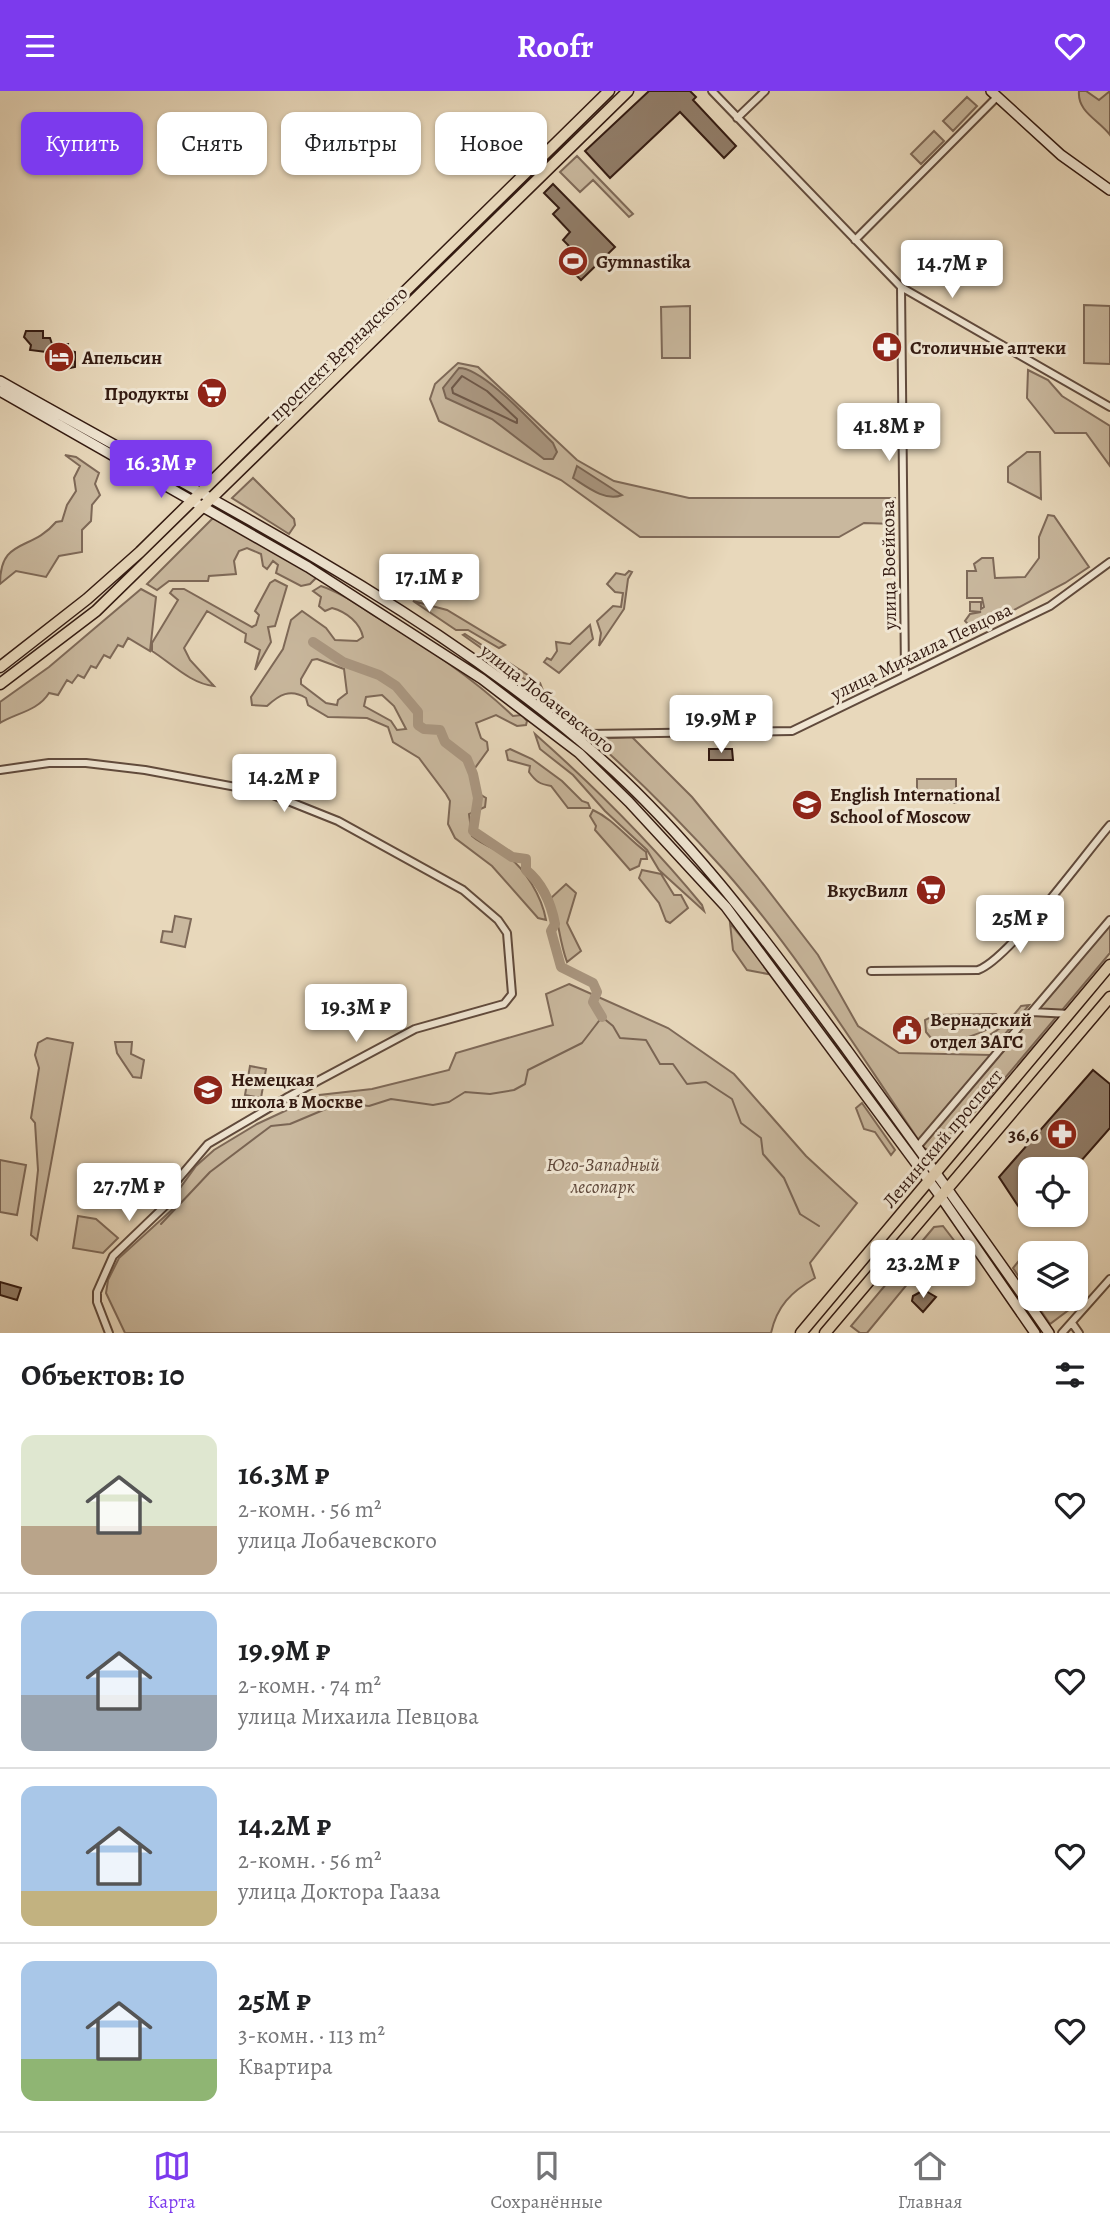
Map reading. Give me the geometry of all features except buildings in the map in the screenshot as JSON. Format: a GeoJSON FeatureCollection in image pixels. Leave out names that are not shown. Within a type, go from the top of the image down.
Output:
{"type":"FeatureCollection","features":[{"type":"Feature","properties":{"kind":"main road","name":"проспект Вернадского"},"geometry":{"type":"LineString","coordinates":[[0,667],[87,599],[201,491],[609,91]]}},
{"type":"Feature","properties":{"kind":"main road","name":"проспект Вернадского"},"geometry":{"type":"LineString","coordinates":[[0,684],[96,611],[628,91]]}},
{"type":"Feature","properties":{"kind":"main road"},"geometry":{"type":"LineString","coordinates":[[994,94],[1061,155],[1110,190]]}},
{"type":"Feature","properties":{"kind":"main road","name":"улица Лобачевского"},"geometry":{"type":"LineString","coordinates":[[0,381],[214,498],[315,557],[460,652],[637,794],[733,898],[917,1147],[933,1178]]}},
{"type":"Feature","properties":{"kind":"main road","name":"улица Лобачевского"},"geometry":{"type":"LineString","coordinates":[[0,391],[308,567],[460,664],[574,742],[726,907],[944,1192]]}},
{"type":"Feature","properties":{"kind":"main road","name":"Ленинский проспект"},"geometry":{"type":"LineString","coordinates":[[801,1333],[1110,965]]}},
{"type":"Feature","properties":{"kind":"main road","name":"Ленинский проспект"},"geometry":{"type":"LineString","coordinates":[[825,1333],[1110,997]]}},
{"type":"Feature","properties":{"kind":"main road"},"geometry":{"type":"LineString","coordinates":[[944,1192],[1009,1275],[1049,1333]]}},
{"type":"Feature","properties":{"kind":"main road"},"geometry":{"type":"LineString","coordinates":[[944,1192],[999,1282],[1035,1333]]}},
{"type":"Feature","properties":{"kind":"street"},"geometry":{"type":"LineString","coordinates":[[712,91],[901,287],[1110,407]]}},
{"type":"Feature","properties":{"kind":"street"},"geometry":{"type":"LineString","coordinates":[[737,118],[765,91]]}},
{"type":"Feature","properties":{"kind":"street"},"geometry":{"type":"LineString","coordinates":[[855,240],[994,94]]}},
{"type":"Feature","properties":{"kind":"street"},"geometry":{"type":"LineString","coordinates":[[493,205],[490,209],[493,216],[503,216]]}},
{"type":"Feature","properties":{"kind":"street","name":"улица Воейкова"},"geometry":{"type":"LineString","coordinates":[[901,287],[905,675]]}},
{"type":"Feature","properties":{"kind":"street","name":"улица Михаила Певцова"},"geometry":{"type":"LineString","coordinates":[[574,742],[587,734],[792,731],[1050,606],[1110,562]]}},
{"type":"Feature","properties":{"kind":"street"},"geometry":{"type":"LineString","coordinates":[[0,770],[49,763],[86,763],[153,771],[268,793],[355,829],[463,890],[498,920],[506,933],[512,994],[504,1004],[415,1029],[264,1111],[208,1144],[190,1161],[168,1191],[166,1205],[113,1257],[97,1292],[97,1302],[109,1333]]}},
{"type":"Feature","properties":{"kind":"street"},"geometry":{"type":"LineString","coordinates":[[872,971],[978,969],[988,966],[1009,947],[1110,825]]}},
{"type":"Feature","properties":{"kind":"street"},"geometry":{"type":"LineString","coordinates":[[917,1147],[1110,920]]}},
{"type":"Feature","properties":{"kind":"street"},"geometry":{"type":"LineString","coordinates":[[1032,1012],[1070,1014]]}},
{"type":"Feature","properties":{"kind":"street"},"geometry":{"type":"LineString","coordinates":[[999,1282],[1001,1273],[1009,1275]]}},
{"type":"Feature","properties":{"kind":"street"},"geometry":{"type":"LineString","coordinates":[[1062,1333],[1110,1279]]}},
{"type":"Feature","properties":{"kind":"street"},"geometry":{"type":"LineString","coordinates":[[1072,1323],[1079,1333]]}},
{"type":"Feature","properties":{"kind":"green space"},"geometry":{"type":"Polygon","coordinates":[[[1079,91],[1086,91],[1099,100],[1110,91],[1110,135],[1081,105],[1079,91]]]}},
{"type":"Feature","properties":{"kind":"green space"},"geometry":{"type":"Polygon","coordinates":[[[967,97],[977,106],[953,131],[943,121],[967,97]]]}},
{"type":"Feature","properties":{"kind":"green space"},"geometry":{"type":"Polygon","coordinates":[[[934,131],[944,141],[921,164],[911,154],[934,131]]]}},
{"type":"Feature","properties":{"kind":"green space"},"geometry":{"type":"Polygon","coordinates":[[[577,156],[633,214],[629,217],[593,180],[580,192],[560,172],[577,156]]]}},
{"type":"Feature","properties":{"kind":"green space"},"geometry":{"type":"Polygon","coordinates":[[[1084,305],[1110,306],[1110,364],[1084,363],[1084,305]]]}},
{"type":"Feature","properties":{"kind":"green space"},"geometry":{"type":"Polygon","coordinates":[[[690,306],[690,358],[662,358],[661,307],[690,306]]]}},
{"type":"Feature","properties":{"kind":"green space"},"geometry":{"type":"Polygon","coordinates":[[[458,363],[478,367],[577,460],[614,481],[689,498],[895,498],[895,524],[864,523],[839,537],[640,537],[561,480],[439,421],[430,399],[435,384],[458,363]]]}},
{"type":"Feature","properties":{"kind":"green space"},"geometry":{"type":"Polygon","coordinates":[[[1028,370],[1048,380],[1062,396],[1110,426],[1110,466],[1086,433],[1055,433],[1027,398],[1028,370]]]}},
{"type":"Feature","properties":{"kind":"green space"},"geometry":{"type":"Polygon","coordinates":[[[1027,452],[1040,452],[1041,499],[1008,482],[1008,467],[1027,452]]]}},
{"type":"Feature","properties":{"kind":"green space"},"geometry":{"type":"Polygon","coordinates":[[[65,455],[76,457],[99,473],[95,484],[100,495],[92,505],[91,521],[82,530],[82,552],[59,556],[46,577],[16,571],[0,584],[1,569],[11,552],[37,538],[56,522],[62,521],[67,505],[76,491],[74,478],[80,466],[65,455]]]}},
{"type":"Feature","properties":{"kind":"green space"},"geometry":{"type":"Polygon","coordinates":[[[253,478],[294,519],[295,525],[289,534],[232,498],[253,478]]]}},
{"type":"Feature","properties":{"kind":"green space"},"geometry":{"type":"Polygon","coordinates":[[[1048,515],[1054,516],[1089,567],[1065,583],[974,631],[965,621],[970,614],[981,612],[970,611],[970,602],[981,602],[981,609],[984,607],[982,598],[967,598],[967,571],[976,571],[974,564],[982,558],[993,558],[995,578],[1025,577],[1039,558],[1039,537],[1048,515]]]}},
{"type":"Feature","properties":{"kind":"green space"},"geometry":{"type":"Polygon","coordinates":[[[213,518],[314,574],[316,578],[310,584],[301,586],[276,573],[278,565],[273,561],[267,569],[263,566],[261,554],[247,548],[239,551],[234,561],[236,574],[209,576],[208,581],[169,581],[157,590],[147,584],[213,518]]]}},
{"type":"Feature","properties":{"kind":"green space"},"geometry":{"type":"Polygon","coordinates":[[[629,571],[632,572],[628,579],[624,609],[599,646],[601,633],[597,621],[613,606],[621,607],[623,593],[615,592],[607,584],[616,573],[625,575],[629,571]]]}},
{"type":"Feature","properties":{"kind":"green space"},"geometry":{"type":"Polygon","coordinates":[[[275,580],[287,586],[275,626],[268,627],[271,642],[255,670],[260,650],[245,642],[246,634],[207,611],[184,648],[190,660],[214,686],[189,677],[152,651],[152,643],[178,600],[170,593],[173,589],[184,589],[252,627],[256,625],[259,615],[255,611],[270,583],[275,580]]]}},
{"type":"Feature","properties":{"kind":"green space"},"geometry":{"type":"Polygon","coordinates":[[[321,586],[350,600],[448,663],[513,716],[522,715],[527,721],[526,725],[517,726],[496,715],[476,723],[481,738],[487,742],[488,750],[470,775],[473,790],[486,798],[485,807],[469,814],[472,836],[506,855],[520,867],[537,893],[546,920],[538,918],[492,866],[455,838],[448,824],[450,801],[446,794],[419,758],[393,742],[388,727],[367,718],[328,717],[308,705],[306,698],[295,693],[280,696],[267,706],[252,705],[251,697],[283,649],[291,620],[302,611],[326,628],[335,640],[357,641],[363,637],[359,627],[348,615],[332,608],[325,611],[319,606],[321,597],[313,591],[321,586]],[[317,659],[312,660],[301,684],[326,703],[337,705],[338,700],[347,693],[344,669],[317,659]],[[382,695],[366,697],[364,706],[391,721],[397,730],[406,729],[394,706],[382,695]]]}},
{"type":"Feature","properties":{"kind":"green space"},"geometry":{"type":"Polygon","coordinates":[[[141,589],[156,597],[150,651],[128,638],[123,647],[118,645],[110,658],[104,655],[96,668],[91,666],[84,678],[78,675],[72,683],[67,680],[58,695],[49,693],[33,708],[0,723],[0,702],[49,667],[141,589]]]}},
{"type":"Feature","properties":{"kind":"green space"},"geometry":{"type":"Polygon","coordinates":[[[413,601],[447,610],[505,645],[499,648],[468,630],[456,630],[413,601]]]}},
{"type":"Feature","properties":{"kind":"green space"},"geometry":{"type":"Polygon","coordinates":[[[590,625],[593,639],[559,673],[544,662],[547,658],[551,660],[557,651],[556,642],[570,644],[590,625]]]}},
{"type":"Feature","properties":{"kind":"green space"},"geometry":{"type":"Polygon","coordinates":[[[463,635],[540,683],[544,693],[463,635]]]}},
{"type":"Feature","properties":{"kind":"green space"},"geometry":{"type":"Polygon","coordinates":[[[535,734],[643,838],[683,882],[704,911],[659,870],[647,850],[605,811],[573,775],[540,749],[535,734]]]}},
{"type":"Feature","properties":{"kind":"green space"},"geometry":{"type":"Polygon","coordinates":[[[632,737],[692,797],[757,876],[818,955],[858,1026],[899,1053],[992,1055],[1110,924],[1110,953],[984,1103],[946,1139],[941,1150],[933,1152],[924,1148],[829,1007],[752,903],[677,819],[593,739],[632,737]]]}},
{"type":"Feature","properties":{"kind":"green space"},"geometry":{"type":"Polygon","coordinates":[[[510,749],[532,759],[562,781],[582,801],[588,803],[590,808],[568,808],[551,786],[534,778],[529,772],[530,766],[508,760],[506,751],[510,749]]]}},
{"type":"Feature","properties":{"kind":"green space"},"geometry":{"type":"Polygon","coordinates":[[[917,779],[956,779],[956,803],[917,802],[917,779]]]}},
{"type":"Feature","properties":{"kind":"green space"},"geometry":{"type":"Polygon","coordinates":[[[593,810],[607,818],[646,852],[647,859],[641,859],[639,866],[630,870],[595,830],[596,826],[590,816],[593,810]]]}},
{"type":"Feature","properties":{"kind":"green space"},"geometry":{"type":"Polygon","coordinates":[[[642,870],[661,874],[674,895],[681,895],[688,908],[670,923],[666,921],[659,903],[639,878],[642,870]]]}},
{"type":"Feature","properties":{"kind":"green space"},"geometry":{"type":"Polygon","coordinates":[[[566,884],[576,893],[567,923],[581,951],[567,962],[551,898],[566,884]]]}},
{"type":"Feature","properties":{"kind":"green space"},"geometry":{"type":"Polygon","coordinates":[[[175,916],[191,919],[185,947],[161,942],[163,931],[172,932],[175,916]]]}},
{"type":"Feature","properties":{"kind":"green space"},"geometry":{"type":"Polygon","coordinates":[[[730,923],[769,971],[768,974],[747,970],[733,950],[730,923]]]}},
{"type":"Feature","properties":{"kind":"green space","name":"Юго-Западный лесопарк"},"geometry":{"type":"Polygon","coordinates":[[[569,984],[668,1028],[734,1074],[806,1156],[857,1203],[810,1263],[815,1278],[781,1307],[771,1333],[125,1333],[106,1293],[108,1280],[119,1258],[175,1207],[178,1191],[196,1166],[214,1150],[257,1124],[319,1095],[372,1089],[449,1070],[456,1053],[553,1025],[546,994],[569,984]]]}},
{"type":"Feature","properties":{"kind":"green space"},"geometry":{"type":"Polygon","coordinates":[[[1029,1005],[996,1045],[950,1049],[990,1035],[1005,1024],[1021,1006],[1029,1005]]]}},
{"type":"Feature","properties":{"kind":"green space"},"geometry":{"type":"Polygon","coordinates":[[[996,1014],[999,1017],[996,1025],[959,1040],[935,1043],[926,1032],[925,1020],[935,1015],[996,1014]]]}},
{"type":"Feature","properties":{"kind":"green space"},"geometry":{"type":"Polygon","coordinates":[[[47,1038],[73,1043],[37,1240],[31,1235],[38,1170],[35,1123],[31,1118],[39,1068],[35,1055],[38,1043],[47,1038]]]}},
{"type":"Feature","properties":{"kind":"green space"},"geometry":{"type":"Polygon","coordinates":[[[115,1042],[132,1042],[131,1054],[144,1060],[141,1078],[133,1077],[117,1053],[115,1042]]]}},
{"type":"Feature","properties":{"kind":"green space"},"geometry":{"type":"Polygon","coordinates":[[[250,1066],[266,1069],[261,1098],[245,1095],[250,1066]]]}},
{"type":"Feature","properties":{"kind":"green space"},"geometry":{"type":"Polygon","coordinates":[[[862,1103],[895,1150],[891,1155],[875,1132],[864,1129],[856,1108],[862,1103]]]}},
{"type":"Feature","properties":{"kind":"green space"},"geometry":{"type":"Polygon","coordinates":[[[0,1160],[26,1165],[17,1215],[0,1212],[0,1160]]]}},
{"type":"Feature","properties":{"kind":"green space"},"geometry":{"type":"Polygon","coordinates":[[[78,1216],[96,1219],[118,1238],[103,1253],[73,1248],[78,1216]]]}},
{"type":"Feature","properties":{"kind":"green space"},"geometry":{"type":"Polygon","coordinates":[[[943,1226],[966,1256],[923,1265],[867,1333],[860,1333],[851,1326],[934,1227],[943,1226]]]}},
{"type":"Feature","properties":{"kind":"green space"},"geometry":{"type":"Polygon","coordinates":[[[1018,1262],[1018,1276],[1013,1268],[1018,1262]]]}},
{"type":"Feature","properties":{"kind":"green space"},"geometry":{"type":"Polygon","coordinates":[[[1041,1311],[1067,1311],[1050,1324],[1041,1311]]]}},
{"type":"Feature","properties":{"kind":"water"},"geometry":{"type":"Polygon","coordinates":[[[459,368],[482,377],[522,411],[553,443],[557,452],[553,459],[544,459],[492,419],[446,398],[443,388],[459,368]]]}},
{"type":"Feature","properties":{"kind":"water"},"geometry":{"type":"Polygon","coordinates":[[[577,466],[622,495],[610,497],[597,493],[573,478],[577,466]]]}},
{"type":"Feature","properties":{"kind":"waterway"},"geometry":{"type":"LineString","coordinates":[[313,642],[343,662],[379,675],[396,686],[418,712],[418,725],[424,729],[440,730],[445,742],[467,759],[478,798],[473,831],[512,857],[526,859],[526,870],[541,887],[551,909],[555,924],[551,931],[561,967],[593,983],[597,992],[593,1002],[602,1017]]}},
{"type":"Feature","properties":{"kind":"waterway"},"geometry":{"type":"LineString","coordinates":[[161,1224],[210,1172],[271,1126],[290,1124],[340,1103],[369,1106],[391,1099],[433,1105],[449,1102],[465,1092],[490,1094],[514,1090],[525,1084],[528,1070],[582,1043],[602,1017],[613,1026],[620,1038],[646,1040],[660,1064],[673,1064],[687,1084],[706,1082],[732,1099],[741,1123],[761,1138],[763,1154],[784,1178],[800,1214],[819,1226]]}},
{"type":"Feature","properties":{"kind":"place","name":"Gymnastika"},"geometry":{"type":"Point","coordinates":[573,261]}},
{"type":"Feature","properties":{"kind":"place","name":"Столичные аптеки"},"geometry":{"type":"Point","coordinates":[887,347]}},
{"type":"Feature","properties":{"kind":"place","name":"Апельсин"},"geometry":{"type":"Point","coordinates":[59,357]}},
{"type":"Feature","properties":{"kind":"place","name":"Продукты"},"geometry":{"type":"Point","coordinates":[212,393]}},
{"type":"Feature","properties":{"kind":"place","name":"English International School of Moscow"},"geometry":{"type":"Point","coordinates":[807,805]}},
{"type":"Feature","properties":{"kind":"place","name":"ВкусВилл"},"geometry":{"type":"Point","coordinates":[931,890]}},
{"type":"Feature","properties":{"kind":"place","name":"Вернадский отдел ЗАГС"},"geometry":{"type":"Point","coordinates":[907,1030]}},
{"type":"Feature","properties":{"kind":"place","name":"Немецкая школа в Москве"},"geometry":{"type":"Point","coordinates":[208,1090]}},
{"type":"Feature","properties":{"kind":"place","name":"36,6"},"geometry":{"type":"Point","coordinates":[1062,1134]}}]}
